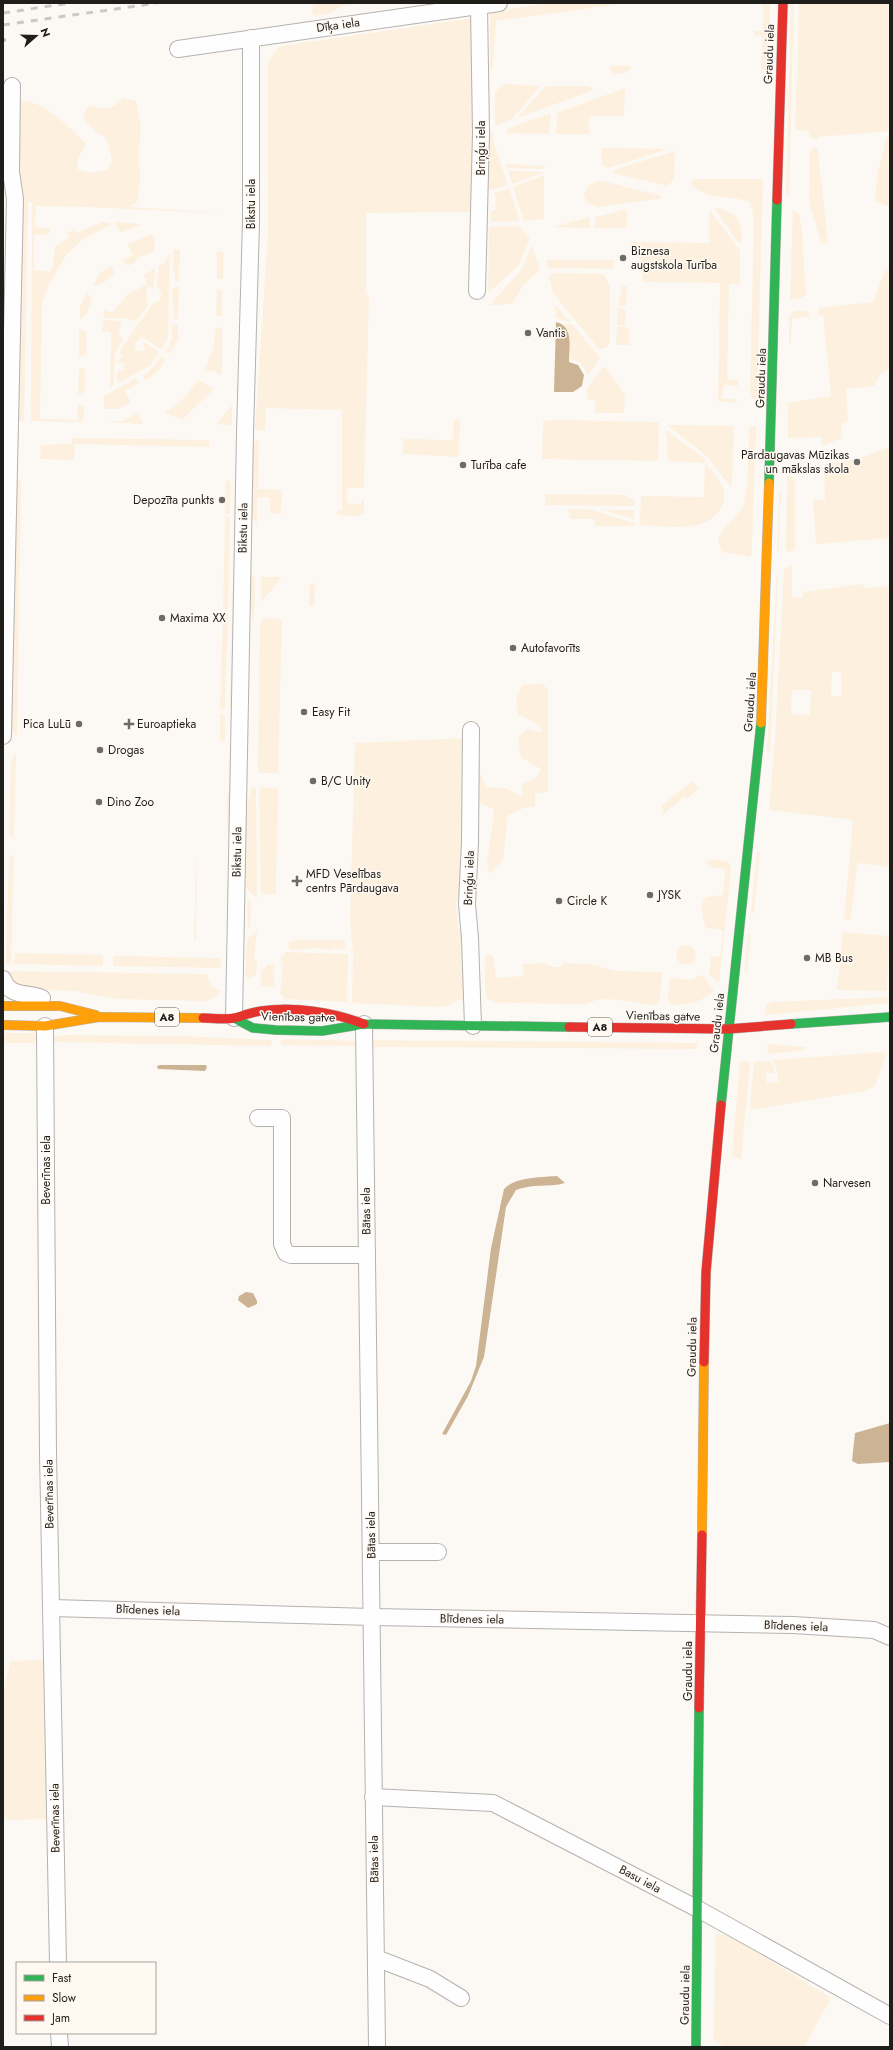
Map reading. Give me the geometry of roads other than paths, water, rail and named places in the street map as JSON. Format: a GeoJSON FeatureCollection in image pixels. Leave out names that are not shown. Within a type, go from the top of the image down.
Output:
{"type":"FeatureCollection","features":[{"type":"Feature","properties":{"kind":"main road","name":"Graudu iela"},"geometry":{"type":"LineString","coordinates":[[696,2047],[700,1624],[706,1272],[728,1029],[762,710],[783,3]]}},
{"type":"Feature","properties":{"kind":"main road","name":"Vienības gatve"},"geometry":{"type":"LineString","coordinates":[[3,1006],[60,1006],[88,1012],[99,1017]]}},
{"type":"Feature","properties":{"kind":"main road","name":"Vienības gatve"},"geometry":{"type":"LineString","coordinates":[[3,1025],[45,1026],[99,1017],[234,1018],[252,1012],[277,1010],[338,1014],[364,1024]]}},
{"type":"Feature","properties":{"kind":"main road","name":"Vienības gatve"},"geometry":{"type":"LineString","coordinates":[[234,1018],[253,1028],[276,1030],[336,1030],[364,1024],[728,1029],[890,1016]]}},
{"type":"Feature","properties":{"kind":"street","name":"Dīķa iela"},"geometry":{"type":"LineString","coordinates":[[178,49],[499,3]]}},
{"type":"Feature","properties":{"kind":"street","name":"Briņģu iela"},"geometry":{"type":"LineString","coordinates":[[477,290],[481,133],[479,6]]}},
{"type":"Feature","properties":{"kind":"street","name":"Bikstu iela"},"geometry":{"type":"LineString","coordinates":[[234,1018],[245,433],[251,222],[251,38]]}},
{"type":"Feature","properties":{"kind":"street"},"geometry":{"type":"LineString","coordinates":[[3,736],[15,199],[11,172],[12,86]]}},
{"type":"Feature","properties":{"kind":"street","name":"Briņģu iela"},"geometry":{"type":"LineString","coordinates":[[471,730],[470,847],[467,904],[470,938],[473,1026]]}},
{"type":"Feature","properties":{"kind":"street"},"geometry":{"type":"LineString","coordinates":[[3,979],[4,983],[18,995],[37,996],[60,1006]]}},
{"type":"Feature","properties":{"kind":"street","name":"Bātas iela"},"geometry":{"type":"LineString","coordinates":[[364,1024],[372,1552],[373,1797],[378,2047]]}},
{"type":"Feature","properties":{"kind":"street","name":"Beverīnas iela"},"geometry":{"type":"LineString","coordinates":[[45,1026],[48,1454],[58,1962]]}},
{"type":"Feature","properties":{"kind":"street"},"geometry":{"type":"LineString","coordinates":[[258,1118],[282,1118],[282,1244],[286,1253],[291,1255],[367,1255]]}},
{"type":"Feature","properties":{"kind":"street"},"geometry":{"type":"LineString","coordinates":[[372,1552],[438,1552]]}},
{"type":"Feature","properties":{"kind":"street","name":"Blīdenes iela"},"geometry":{"type":"LineString","coordinates":[[52,1608],[372,1617],[793,1625],[874,1630],[890,1637]]}},
{"type":"Feature","properties":{"kind":"street","name":"Basu iela"},"geometry":{"type":"LineString","coordinates":[[373,1797],[493,1803],[698,1910],[888,2013]]}},
{"type":"Feature","properties":{"kind":"street"},"geometry":{"type":"LineString","coordinates":[[376,1958],[430,1980],[461,1998]]}},
{"type":"Feature","properties":{"kind":"street"},"geometry":{"type":"LineString","coordinates":[[59,2034],[60,2047]]}},
{"type":"Feature","properties":{"kind":"railway"},"geometry":{"type":"LineString","coordinates":[[3,13],[70,3]]}},
{"type":"Feature","properties":{"kind":"railway"},"geometry":{"type":"LineString","coordinates":[[3,25],[157,3]]}},
{"type":"Feature","properties":{"kind":"place","name":"Biznesa augstskola Turība"},"geometry":{"type":"Point","coordinates":[623,258]}},
{"type":"Feature","properties":{"kind":"place","name":"Vantis"},"geometry":{"type":"Point","coordinates":[528,333]}},
{"type":"Feature","properties":{"kind":"place","name":"Pārdaugavas Mūzikas un mākslas skola"},"geometry":{"type":"Point","coordinates":[857,462]}},
{"type":"Feature","properties":{"kind":"place","name":"Turība cafe"},"geometry":{"type":"Point","coordinates":[463,465]}},
{"type":"Feature","properties":{"kind":"place","name":"Depozīta punkts"},"geometry":{"type":"Point","coordinates":[222,500]}},
{"type":"Feature","properties":{"kind":"place","name":"Maxima XX"},"geometry":{"type":"Point","coordinates":[162,618]}},
{"type":"Feature","properties":{"kind":"place","name":"Autofavorīts"},"geometry":{"type":"Point","coordinates":[513,648]}},
{"type":"Feature","properties":{"kind":"place","name":"Easy Fit"},"geometry":{"type":"Point","coordinates":[304,712]}},
{"type":"Feature","properties":{"kind":"place","name":"Pica LuLū"},"geometry":{"type":"Point","coordinates":[79,724]}},
{"type":"Feature","properties":{"kind":"place","name":"Euroaptieka"},"geometry":{"type":"Point","coordinates":[129,724]}},
{"type":"Feature","properties":{"kind":"place","name":"Drogas"},"geometry":{"type":"Point","coordinates":[100,750]}},
{"type":"Feature","properties":{"kind":"place","name":"B/C Unity"},"geometry":{"type":"Point","coordinates":[313,781]}},
{"type":"Feature","properties":{"kind":"place","name":"Dino Zoo"},"geometry":{"type":"Point","coordinates":[99,802]}},
{"type":"Feature","properties":{"kind":"place","name":"MFD Veselības centrs Pārdaugava"},"geometry":{"type":"Point","coordinates":[297,881]}},
{"type":"Feature","properties":{"kind":"place","name":"JYSK"},"geometry":{"type":"Point","coordinates":[650,895]}},
{"type":"Feature","properties":{"kind":"place","name":"Circle K"},"geometry":{"type":"Point","coordinates":[559,901]}},
{"type":"Feature","properties":{"kind":"place","name":"MB Bus"},"geometry":{"type":"Point","coordinates":[807,958]}},
{"type":"Feature","properties":{"kind":"place","name":"Narvesen"},"geometry":{"type":"Point","coordinates":[815,1183]}}]}
